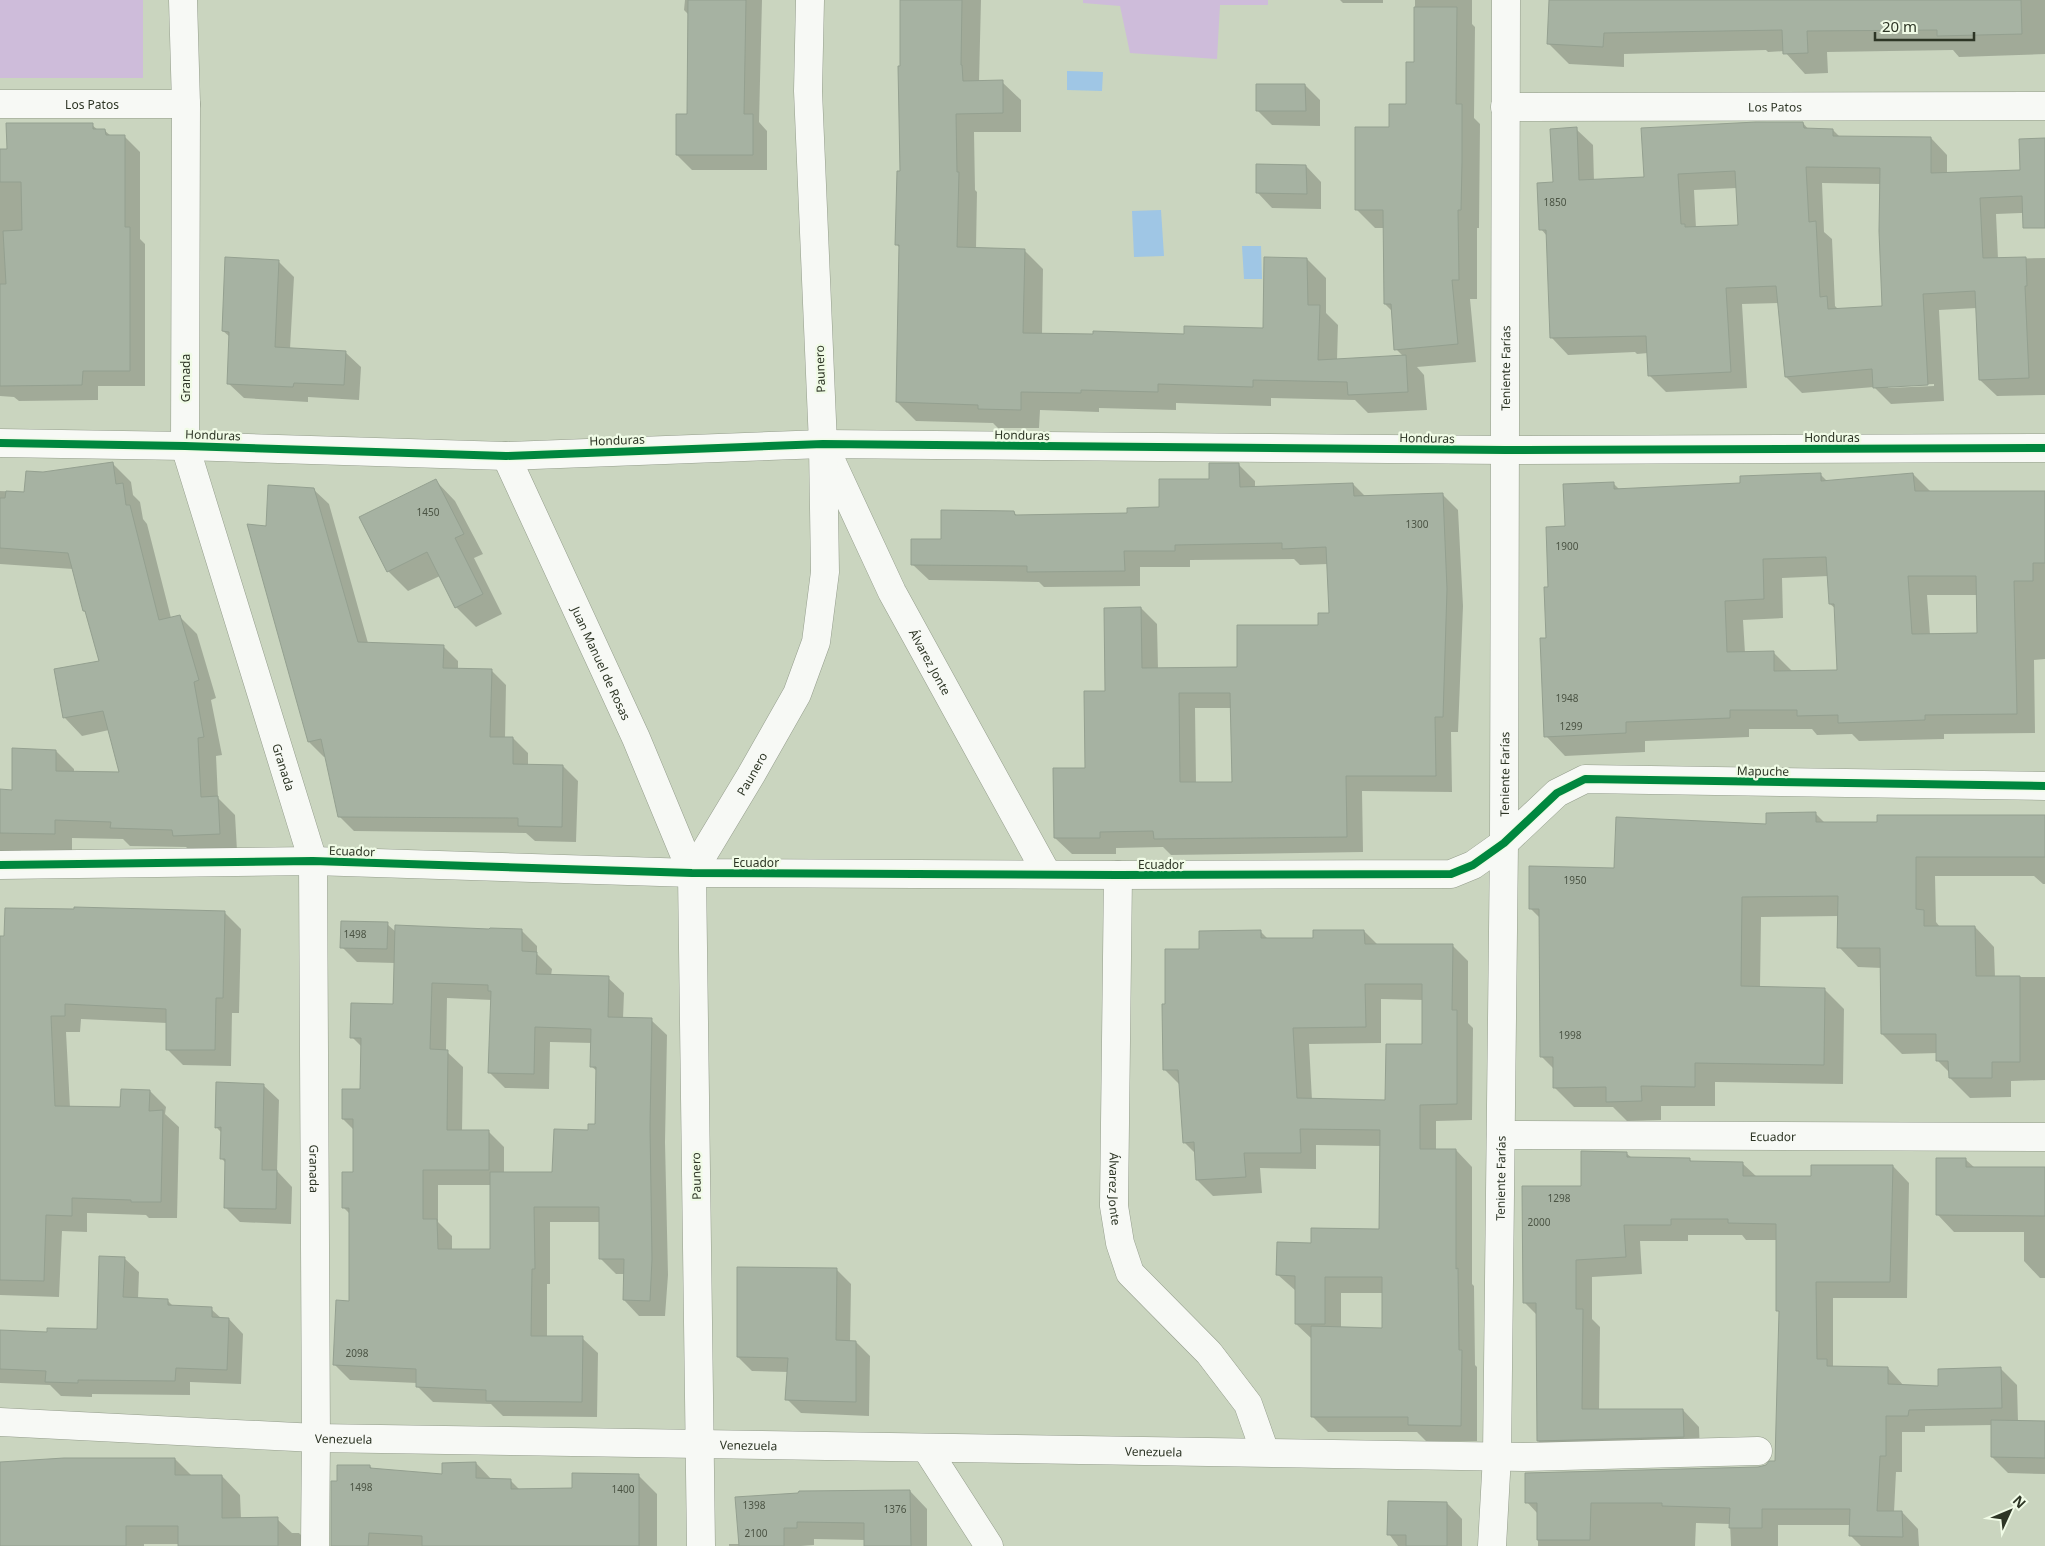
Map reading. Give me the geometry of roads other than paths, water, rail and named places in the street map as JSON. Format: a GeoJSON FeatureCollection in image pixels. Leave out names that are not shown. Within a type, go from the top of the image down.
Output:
{"type":"FeatureCollection","features":[{"type":"Feature","properties":{"kind":"street","name":"Granada"},"geometry":{"type":"LineString","coordinates":[[183,0],[186,104],[185,446],[313,861],[315,1546]]}},
{"type":"Feature","properties":{"kind":"street","name":"Paunero"},"geometry":{"type":"LineString","coordinates":[[702,1546],[692,873],[797,694],[816,642],[825,572],[823,444],[808,91],[810,0]]}},
{"type":"Feature","properties":{"kind":"street","name":"Teniente Farías"},"geometry":{"type":"LineString","coordinates":[[1492,1546],[1497,1456],[1504,843],[1506,0]]}},
{"type":"Feature","properties":{"kind":"street","name":"Los Patos"},"geometry":{"type":"LineString","coordinates":[[0,104],[186,104]]}},
{"type":"Feature","properties":{"kind":"street","name":"Los Patos"},"geometry":{"type":"LineString","coordinates":[[1505,107],[2045,106]]}},
{"type":"Feature","properties":{"kind":"street","name":"Honduras"},"geometry":{"type":"LineString","coordinates":[[0,443],[185,446],[506,456],[823,444],[1504,450],[2045,448]]}},
{"type":"Feature","properties":{"kind":"street","name":"Álvarez Jonte"},"geometry":{"type":"LineString","coordinates":[[823,444],[892,592],[1047,874]]}},
{"type":"Feature","properties":{"kind":"street","name":"Juan Manuel de Rosas"},"geometry":{"type":"LineString","coordinates":[[506,456],[636,738],[692,873]]}},
{"type":"Feature","properties":{"kind":"street","name":"Mapuche"},"geometry":{"type":"LineString","coordinates":[[1504,843],[1557,793],[1585,780],[2045,786]]}},
{"type":"Feature","properties":{"kind":"street","name":"Ecuador"},"geometry":{"type":"LineString","coordinates":[[0,865],[313,861],[692,873],[1451,874],[1473,865],[1504,843]]}},
{"type":"Feature","properties":{"kind":"street","name":"Álvarez Jonte"},"geometry":{"type":"LineString","coordinates":[[1118,875],[1114,1206],[1120,1243],[1130,1273],[1209,1353],[1248,1404],[1265,1452]]}},
{"type":"Feature","properties":{"kind":"street","name":"Ecuador"},"geometry":{"type":"LineString","coordinates":[[1501,1135],[2045,1137]]}},
{"type":"Feature","properties":{"kind":"street","name":"Venezuela"},"geometry":{"type":"LineString","coordinates":[[0,1422],[316,1438],[1524,1457],[1758,1451]]}},
{"type":"Feature","properties":{"kind":"street"},"geometry":{"type":"LineString","coordinates":[[926,1448],[988,1546]]}},
{"type":"Feature","properties":{"kind":"water"},"geometry":{"type":"Polygon","coordinates":[[[1067,71],[1103,72],[1102,91],[1067,90],[1067,71]]]}},
{"type":"Feature","properties":{"kind":"water"},"geometry":{"type":"Polygon","coordinates":[[[1161,210],[1164,256],[1134,257],[1132,211],[1161,210]]]}},
{"type":"Feature","properties":{"kind":"water"},"geometry":{"type":"Polygon","coordinates":[[[1242,246],[1261,246],[1262,279],[1244,279],[1242,246]]]}}]}
